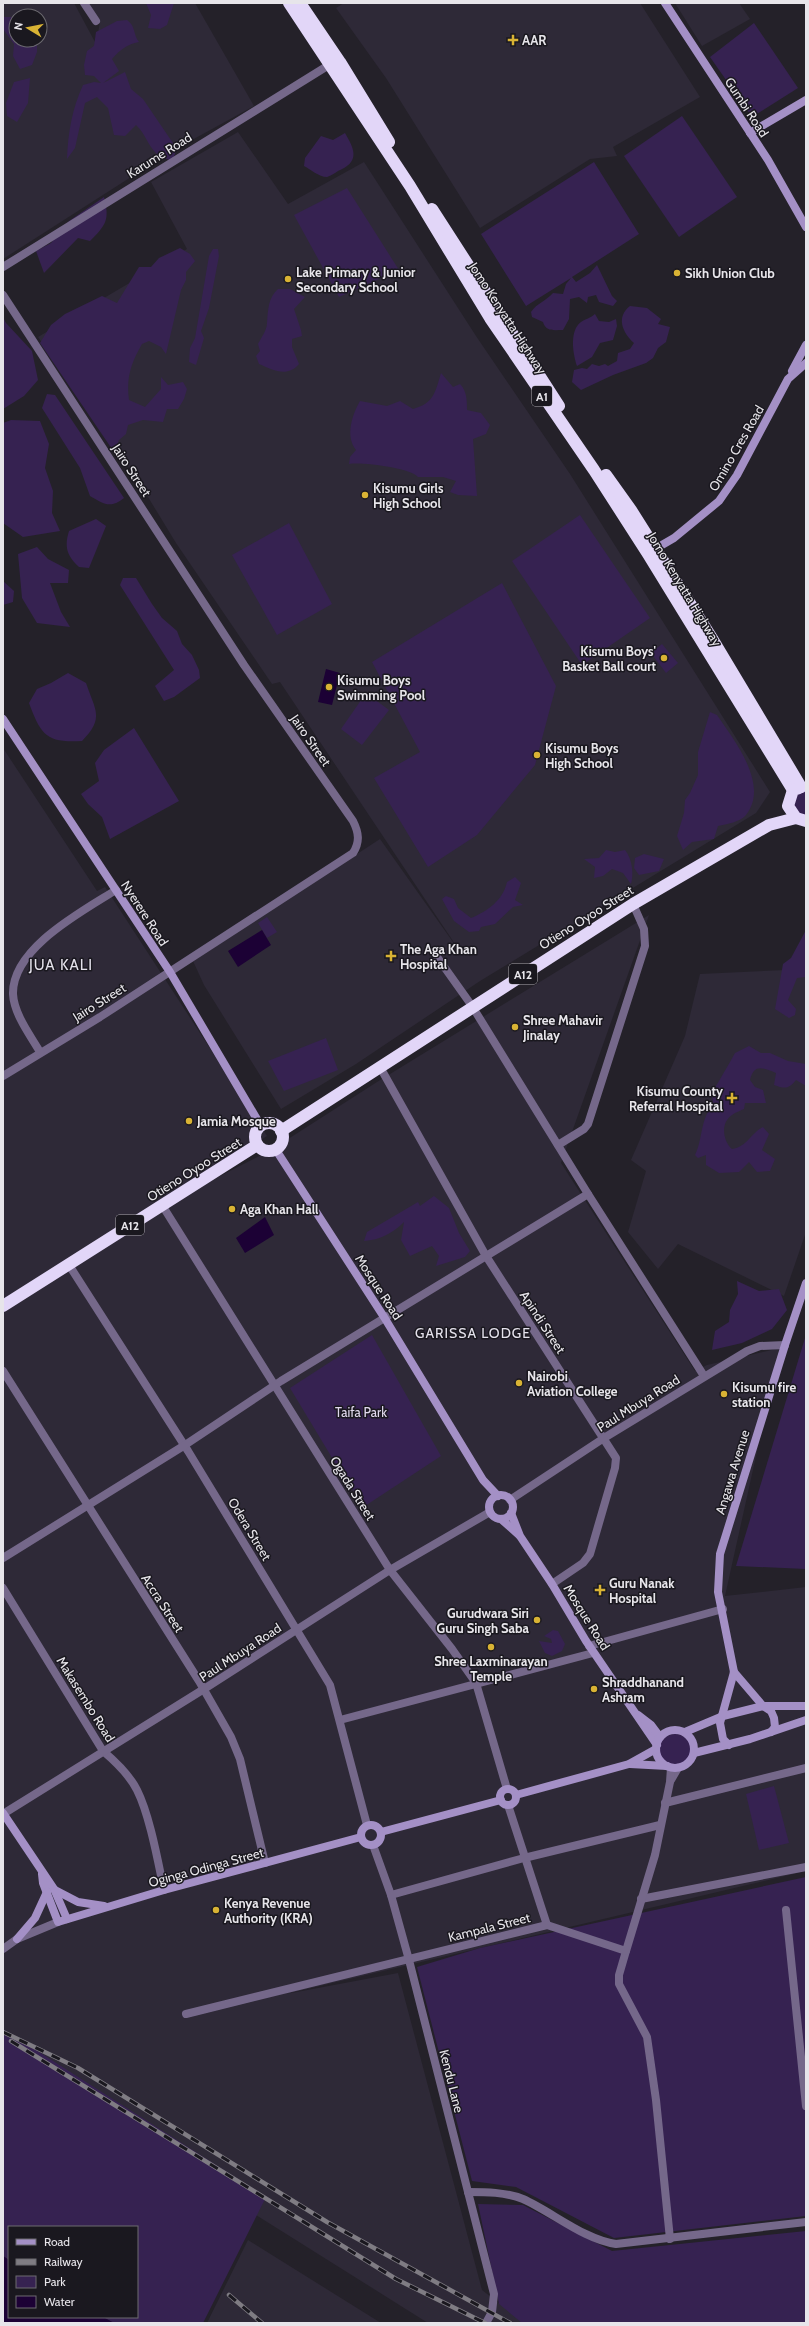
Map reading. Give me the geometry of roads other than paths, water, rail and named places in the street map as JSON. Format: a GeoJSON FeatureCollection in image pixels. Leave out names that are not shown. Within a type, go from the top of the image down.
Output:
{"type":"FeatureCollection","features":[{"type":"Feature","properties":{"kind":"highway","name":"Jomo Kenyatta Highway"},"geometry":{"type":"LineString","coordinates":[[288,3],[410,186],[494,324],[594,470],[652,551]]}},
{"type":"Feature","properties":{"kind":"highway","name":"Jomo Kenyatta Highway"},"geometry":{"type":"LineString","coordinates":[[300,3],[340,62],[415,183],[652,551],[708,643],[800,788]]}},
{"type":"Feature","properties":{"kind":"highway","name":"A1"},"geometry":{"type":"LineString","coordinates":[[788,806],[800,788]]}},
{"type":"Feature","properties":{"kind":"highway"},"geometry":{"type":"LineString","coordinates":[[769,825],[788,806],[803,820]]}},
{"type":"Feature","properties":{"kind":"highway"},"geometry":{"type":"LineString","coordinates":[[769,825],[803,820]]}},
{"type":"Feature","properties":{"kind":"highway","name":"Otieno Oyoo Street"},"geometry":{"type":"LineString","coordinates":[[281,1131],[472,1006],[633,904],[769,825]]}},
{"type":"Feature","properties":{"kind":"highway"},"geometry":{"type":"LineString","coordinates":[[274,1124],[281,1131],[283,1141],[276,1150],[266,1151],[257,1145],[255,1135],[261,1126],[274,1124]]}},
{"type":"Feature","properties":{"kind":"highway","name":"Otieno Oyoo Street"},"geometry":{"type":"LineString","coordinates":[[3,1306],[257,1145]]}},
{"type":"Feature","properties":{"kind":"main road","name":"Gumbi Road"},"geometry":{"type":"LineString","coordinates":[[665,3],[768,160],[806,227]]}},
{"type":"Feature","properties":{"kind":"main road"},"geometry":{"type":"LineString","coordinates":[[750,133],[806,100]]}},
{"type":"Feature","properties":{"kind":"main road"},"geometry":{"type":"LineString","coordinates":[[788,379],[806,345]]}},
{"type":"Feature","properties":{"kind":"main road","name":"Omino Cres Road"},"geometry":{"type":"LineString","coordinates":[[652,551],[674,538],[719,501],[737,475],[788,379],[806,363]]}},
{"type":"Feature","properties":{"kind":"main road","name":"Nyerere Road"},"geometry":{"type":"LineString","coordinates":[[3,718],[170,972],[261,1126]]}},
{"type":"Feature","properties":{"kind":"main road","name":"Mosque Road"},"geometry":{"type":"LineString","coordinates":[[276,1150],[384,1317],[483,1480],[498,1496]]}},
{"type":"Feature","properties":{"kind":"main road","name":"Angawa Avenue"},"geometry":{"type":"LineString","coordinates":[[729,1744],[723,1739],[720,1723],[734,1672],[718,1586],[720,1554],[785,1345],[806,1283]]}},
{"type":"Feature","properties":{"kind":"main road","name":"Mosque Road"},"geometry":{"type":"LineString","coordinates":[[483,1480],[490,1502]]}},
{"type":"Feature","properties":{"kind":"main road"},"geometry":{"type":"LineString","coordinates":[[498,1496],[507,1497],[513,1506],[512,1513],[507,1518],[501,1519],[494,1517],[490,1512],[490,1502],[498,1496]]}},
{"type":"Feature","properties":{"kind":"main road","name":"Mosque Road"},"geometry":{"type":"LineString","coordinates":[[512,1513],[520,1536]]}},
{"type":"Feature","properties":{"kind":"main road","name":"Mosque Road"},"geometry":{"type":"LineString","coordinates":[[501,1519],[520,1536],[552,1584],[591,1649],[656,1747]]}},
{"type":"Feature","properties":{"kind":"main road"},"geometry":{"type":"LineString","coordinates":[[734,1672],[763,1706],[771,1711],[774,1718],[774,1727],[771,1732]]}},
{"type":"Feature","properties":{"kind":"main road"},"geometry":{"type":"LineString","coordinates":[[672,1767],[659,1759],[656,1747],[660,1737],[676,1730],[685,1732],[723,1716],[763,1706],[806,1706]]}},
{"type":"Feature","properties":{"kind":"main road","name":"Mosque Road"},"geometry":{"type":"LineString","coordinates":[[633,1711],[651,1725],[660,1737]]}},
{"type":"Feature","properties":{"kind":"main road"},"geometry":{"type":"LineString","coordinates":[[694,1753],[771,1732],[806,1720]]}},
{"type":"Feature","properties":{"kind":"main road"},"geometry":{"type":"LineString","coordinates":[[629,1764],[672,1767],[692,1758],[694,1753],[692,1741],[685,1732]]}},
{"type":"Feature","properties":{"kind":"main road"},"geometry":{"type":"LineString","coordinates":[[516,1795],[629,1764],[656,1747]]}},
{"type":"Feature","properties":{"kind":"main road"},"geometry":{"type":"LineString","coordinates":[[507,1789],[513,1791],[516,1795],[516,1801],[508,1805],[503,1804],[500,1800],[501,1793],[507,1789]]}},
{"type":"Feature","properties":{"kind":"main road"},"geometry":{"type":"LineString","coordinates":[[381,1832],[500,1800]]}},
{"type":"Feature","properties":{"kind":"main road"},"geometry":{"type":"LineString","coordinates":[[3,1814],[42,1874],[50,1891],[67,1919]]}},
{"type":"Feature","properties":{"kind":"main road"},"geometry":{"type":"LineString","coordinates":[[367,1825],[374,1825],[381,1832],[380,1840],[373,1845],[366,1844],[361,1838],[361,1832],[367,1825]]}},
{"type":"Feature","properties":{"kind":"main road","name":"Oginga Odinga Street"},"geometry":{"type":"LineString","coordinates":[[58,1922],[164,1890],[361,1838]]}},
{"type":"Feature","properties":{"kind":"main road"},"geometry":{"type":"LineString","coordinates":[[50,1891],[78,1902],[108,1906]]}},
{"type":"Feature","properties":{"kind":"main road"},"geometry":{"type":"LineString","coordinates":[[50,1891],[58,1922]]}},
{"type":"Feature","properties":{"kind":"main road"},"geometry":{"type":"LineString","coordinates":[[17,1939],[35,1918],[50,1891]]}},
{"type":"Feature","properties":{"kind":"street"},"geometry":{"type":"LineString","coordinates":[[84,3],[96,21]]}},
{"type":"Feature","properties":{"kind":"street","name":"Karume Road"},"geometry":{"type":"LineString","coordinates":[[3,267],[329,65]]}},
{"type":"Feature","properties":{"kind":"street","name":"Jairo Street"},"geometry":{"type":"LineString","coordinates":[[3,295],[244,665],[358,831],[359,840],[353,853],[170,972],[3,1076]]}},
{"type":"Feature","properties":{"kind":"street"},"geometry":{"type":"LineString","coordinates":[[40,1052],[16,1007],[13,994],[18,975],[35,949],[49,934],[116,890]]}},
{"type":"Feature","properties":{"kind":"street"},"geometry":{"type":"LineString","coordinates":[[558,1145],[584,1129],[588,1124],[645,946],[644,929],[633,904]]}},
{"type":"Feature","properties":{"kind":"street"},"geometry":{"type":"LineString","coordinates":[[435,954],[472,1006],[588,1194],[704,1376]]}},
{"type":"Feature","properties":{"kind":"street","name":"Apindi Street"},"geometry":{"type":"LineString","coordinates":[[380,1067],[486,1256],[616,1458],[616,1468],[590,1554],[583,1563],[552,1584]]}},
{"type":"Feature","properties":{"kind":"street"},"geometry":{"type":"LineString","coordinates":[[3,1558],[185,1445],[274,1386],[384,1317],[588,1194]]}},
{"type":"Feature","properties":{"kind":"street","name":"Ogada Street"},"geometry":{"type":"LineString","coordinates":[[162,1205],[390,1570],[452,1649],[476,1683],[507,1789]]}},
{"type":"Feature","properties":{"kind":"street","name":"Odera Street"},"geometry":{"type":"LineString","coordinates":[[69,1265],[185,1445],[330,1685],[367,1825]]}},
{"type":"Feature","properties":{"kind":"street","name":"Paul Mbuya Road"},"geometry":{"type":"LineString","coordinates":[[510,1500],[604,1438],[747,1351],[760,1346],[785,1345]]}},
{"type":"Feature","properties":{"kind":"street","name":"Accra Street"},"geometry":{"type":"LineString","coordinates":[[3,1371],[86,1506],[204,1690],[231,1737],[240,1759],[265,1863]]}},
{"type":"Feature","properties":{"kind":"street","name":"Paul Mbuya Road"},"geometry":{"type":"LineString","coordinates":[[3,1814],[204,1690],[390,1570],[490,1512]]}},
{"type":"Feature","properties":{"kind":"street","name":"Makasembo Road"},"geometry":{"type":"LineString","coordinates":[[3,1588],[103,1751],[120,1766],[136,1789],[142,1801],[164,1890]]}},
{"type":"Feature","properties":{"kind":"street"},"geometry":{"type":"LineString","coordinates":[[340,1720],[476,1683],[723,1610]]}},
{"type":"Feature","properties":{"kind":"street"},"geometry":{"type":"LineString","coordinates":[[670,2239],[656,2100],[647,2037],[619,1984],[619,1975],[655,1855],[672,1767]]}},
{"type":"Feature","properties":{"kind":"street"},"geometry":{"type":"LineString","coordinates":[[665,1803],[806,1768]]}},
{"type":"Feature","properties":{"kind":"street"},"geometry":{"type":"LineString","coordinates":[[508,1805],[547,1925]]}},
{"type":"Feature","properties":{"kind":"street"},"geometry":{"type":"LineString","coordinates":[[391,1895],[524,1858],[660,1824]]}},
{"type":"Feature","properties":{"kind":"street","name":"Kendu Lane"},"geometry":{"type":"LineString","coordinates":[[373,1845],[391,1895],[409,1960],[494,2294],[492,2312],[486,2323]]}},
{"type":"Feature","properties":{"kind":"street"},"geometry":{"type":"LineString","coordinates":[[641,1899],[806,1867]]}},
{"type":"Feature","properties":{"kind":"street"},"geometry":{"type":"LineString","coordinates":[[786,1910],[806,2106]]}},
{"type":"Feature","properties":{"kind":"street"},"geometry":{"type":"LineString","coordinates":[[3,1949],[17,1939],[58,1922]]}},
{"type":"Feature","properties":{"kind":"street","name":"Kampala Street"},"geometry":{"type":"LineString","coordinates":[[186,2014],[547,1925],[626,1951]]}},
{"type":"Feature","properties":{"kind":"street"},"geometry":{"type":"LineString","coordinates":[[468,2192],[497,2193],[522,2199],[607,2243],[616,2244],[670,2239],[806,2222]]}},
{"type":"Feature","properties":{"kind":"water","name":"Kisumu Boys Swimming Pool"},"geometry":{"type":"Polygon","coordinates":[[[326,669],[340,673],[332,705],[318,702],[326,669]]]}},
{"type":"Feature","properties":{"kind":"water"},"geometry":{"type":"Polygon","coordinates":[[[262,930],[271,945],[238,967],[228,951],[262,930]]]}},
{"type":"Feature","properties":{"kind":"water"},"geometry":{"type":"Polygon","coordinates":[[[265,1217],[274,1235],[245,1253],[236,1238],[265,1217]]]}},
{"type":"Feature","properties":{"kind":"water"},"geometry":{"type":"Polygon","coordinates":[[[3,2256],[8,2259],[8,2318],[105,2318],[114,2323],[3,2323],[3,2256]]]}},
{"type":"Feature","properties":{"kind":"railway"},"geometry":{"type":"LineString","coordinates":[[3,2032],[78,2068],[327,2222],[510,2323]]}},
{"type":"Feature","properties":{"kind":"railway"},"geometry":{"type":"LineString","coordinates":[[11,2041],[396,2279],[485,2323]]}},
{"type":"Feature","properties":{"kind":"railway"},"geometry":{"type":"LineString","coordinates":[[229,2295],[262,2323]]}},
{"type":"Feature","properties":{"kind":"place","name":"AAR"},"geometry":{"type":"Point","coordinates":[513,40]}},
{"type":"Feature","properties":{"kind":"place","name":"Sikh Union Club"},"geometry":{"type":"Point","coordinates":[677,273]}},
{"type":"Feature","properties":{"kind":"place","name":"Lake Primary & Junior Secondary School"},"geometry":{"type":"Point","coordinates":[288,279]}},
{"type":"Feature","properties":{"kind":"place","name":"Kisumu Girls High School"},"geometry":{"type":"Point","coordinates":[365,495]}},
{"type":"Feature","properties":{"kind":"place","name":"Kisumu Boys' Basket Ball court"},"geometry":{"type":"Point","coordinates":[664,658]}},
{"type":"Feature","properties":{"kind":"place","name":"Kisumu Boys Swimming Pool"},"geometry":{"type":"Point","coordinates":[329,687]}},
{"type":"Feature","properties":{"kind":"place","name":"Kisumu Boys High School"},"geometry":{"type":"Point","coordinates":[537,755]}},
{"type":"Feature","properties":{"kind":"place","name":"The Aga Khan Hospital"},"geometry":{"type":"Point","coordinates":[391,956]}},
{"type":"Feature","properties":{"kind":"place","name":"Shree Mahavir Jinalay"},"geometry":{"type":"Point","coordinates":[515,1027]}},
{"type":"Feature","properties":{"kind":"place","name":"Kisumu County Referral Hospital"},"geometry":{"type":"Point","coordinates":[732,1098]}},
{"type":"Feature","properties":{"kind":"place","name":"Jamia Mosque"},"geometry":{"type":"Point","coordinates":[189,1121]}},
{"type":"Feature","properties":{"kind":"place","name":"Aga Khan Hall"},"geometry":{"type":"Point","coordinates":[232,1209]}},
{"type":"Feature","properties":{"kind":"place","name":"Nairobi Aviation College"},"geometry":{"type":"Point","coordinates":[519,1383]}},
{"type":"Feature","properties":{"kind":"place","name":"Kisumu fire station"},"geometry":{"type":"Point","coordinates":[724,1394]}},
{"type":"Feature","properties":{"kind":"place","name":"Guru Nanak Hospital"},"geometry":{"type":"Point","coordinates":[600,1590]}},
{"type":"Feature","properties":{"kind":"place","name":"Gurudwara Siri Guru Singh Saba"},"geometry":{"type":"Point","coordinates":[537,1620]}},
{"type":"Feature","properties":{"kind":"place","name":"Shree Laxminarayan Temple"},"geometry":{"type":"Point","coordinates":[491,1647]}},
{"type":"Feature","properties":{"kind":"place","name":"Shraddhanand Ashram"},"geometry":{"type":"Point","coordinates":[594,1689]}},
{"type":"Feature","properties":{"kind":"place","name":"Kenya Revenue Authority (KRA)"},"geometry":{"type":"Point","coordinates":[216,1910]}},
{"type":"Feature","properties":{"kind":"district","name":"JUA KALI"},"geometry":{"type":"Point","coordinates":[61,965]}},
{"type":"Feature","properties":{"kind":"district","name":"GARISSA LODGE"},"geometry":{"type":"Point","coordinates":[473,1333]}},
{"type":"Feature","properties":{"kind":"park label","name":"Taifa Park"},"geometry":{"type":"Point","coordinates":[361,1412]}}]}
